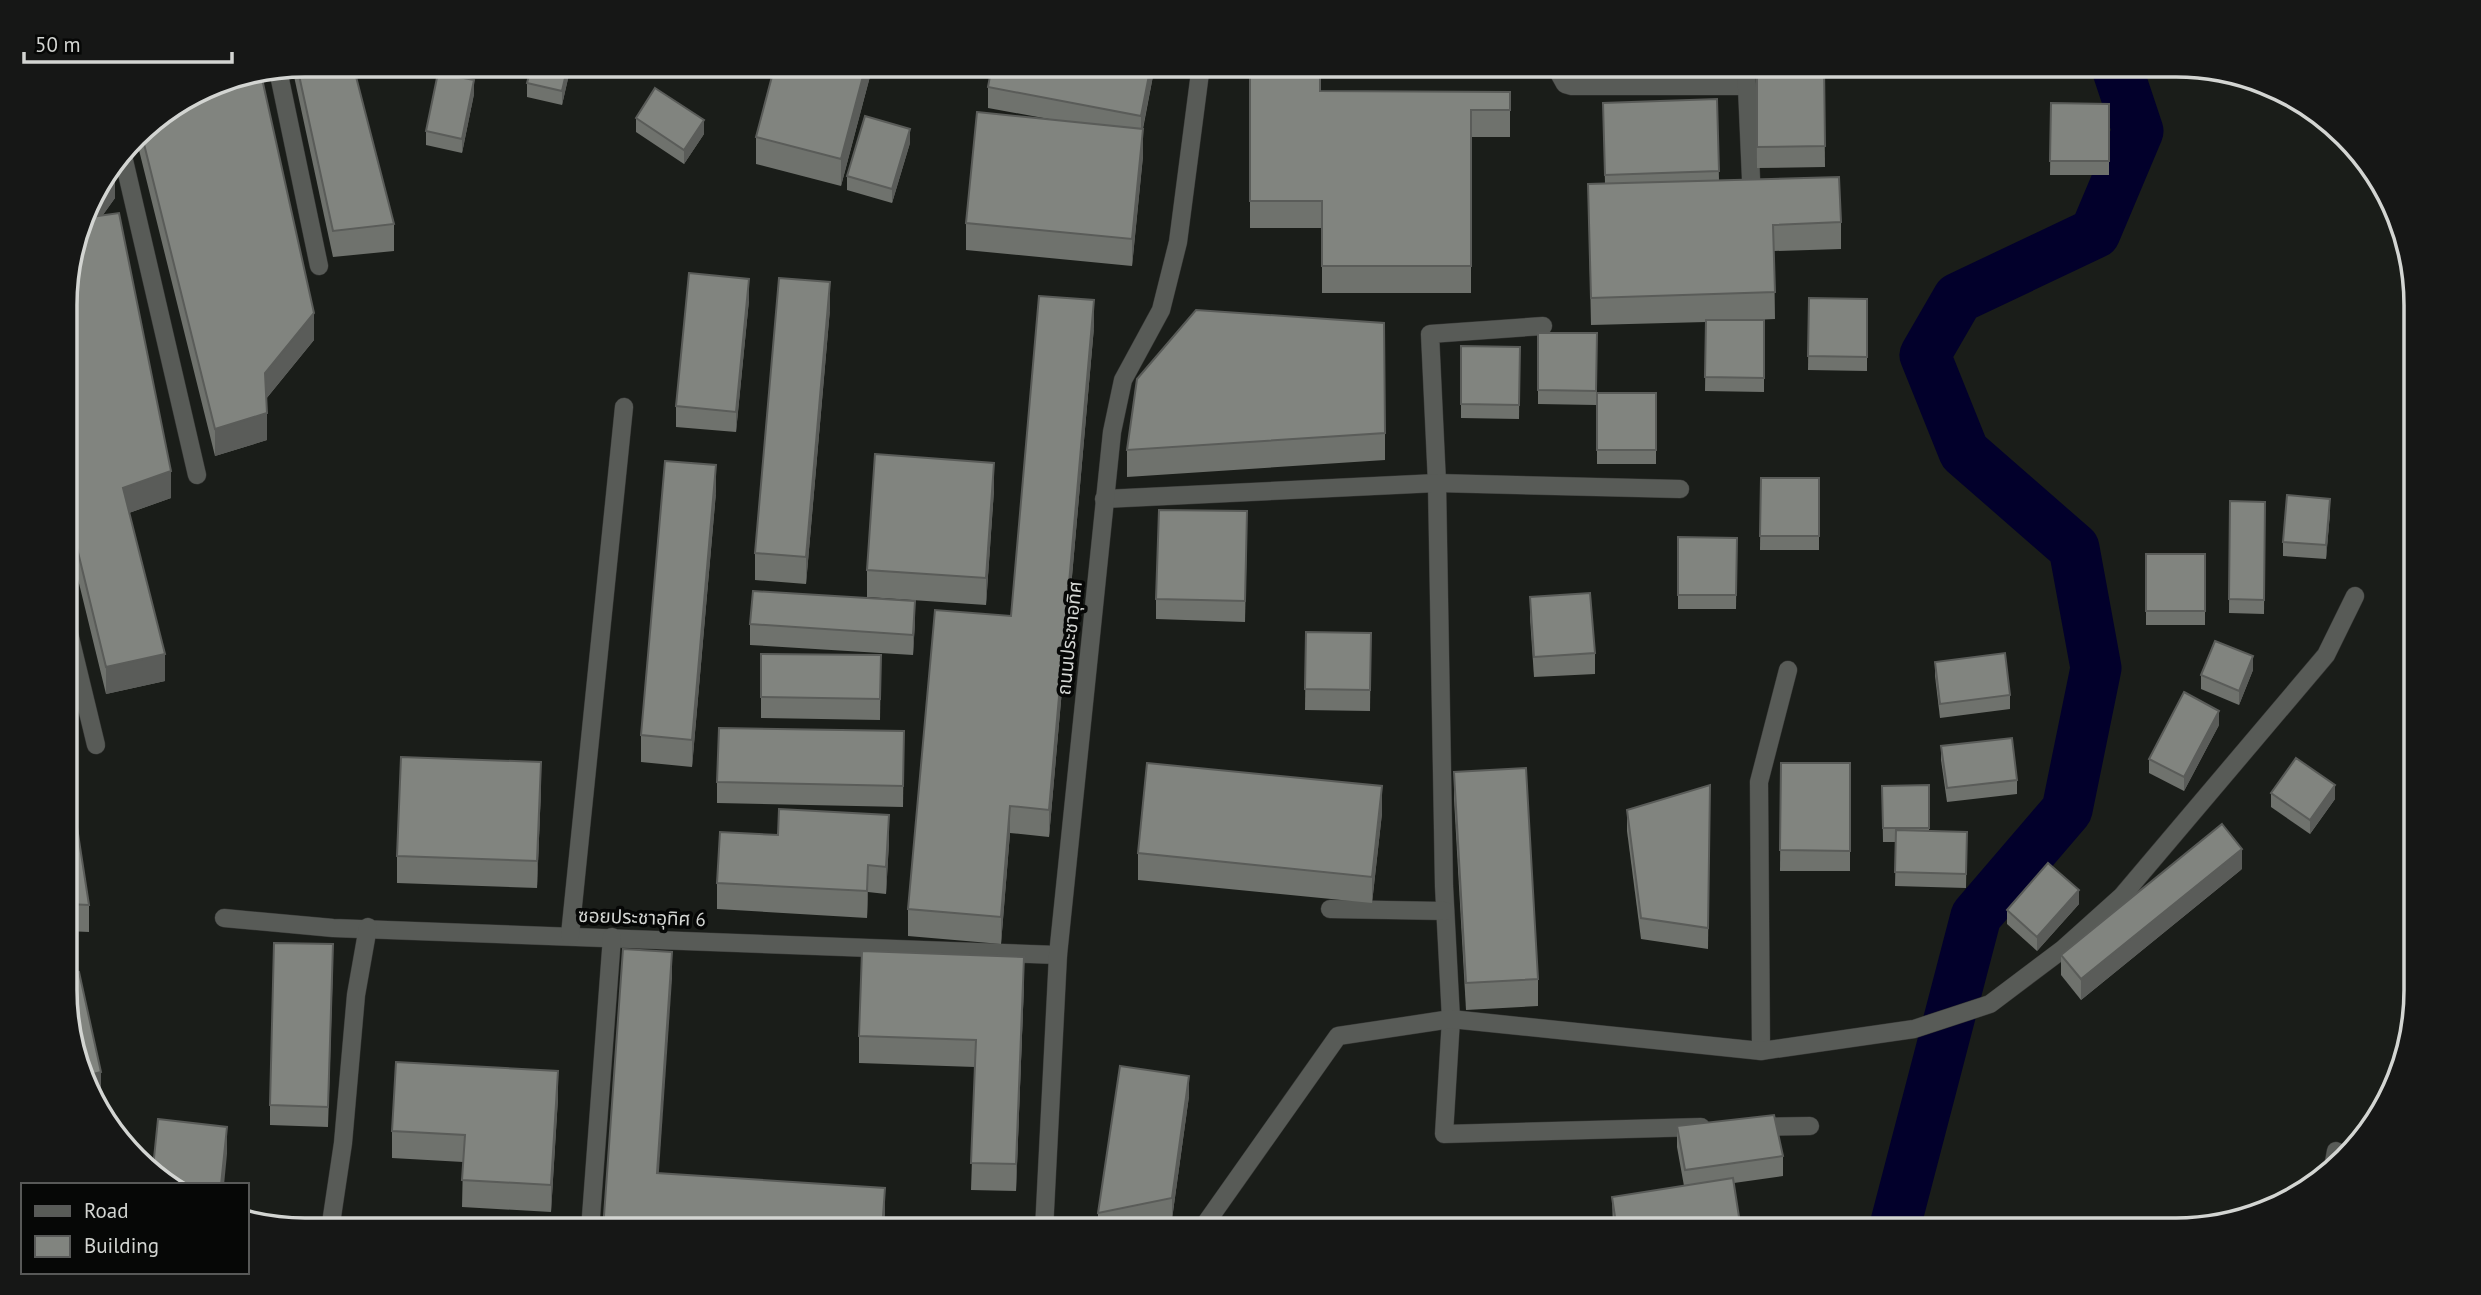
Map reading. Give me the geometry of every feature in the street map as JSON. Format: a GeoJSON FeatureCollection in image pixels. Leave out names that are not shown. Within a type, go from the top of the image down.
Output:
{"type":"FeatureCollection","features":[{"type":"Feature","properties":{"kind":"street","name":"ถนนประชาอุทิศ"},"geometry":{"type":"LineString","coordinates":[[1045,1218],[1058,955],[1112,432],[1123,380],[1161,310],[1178,242],[1199,77]]}},
{"type":"Feature","properties":{"kind":"street"},"geometry":{"type":"LineString","coordinates":[[1561,77],[1565,84],[1573,86],[1747,86]]}},
{"type":"Feature","properties":{"kind":"street"},"geometry":{"type":"LineString","coordinates":[[1747,77],[1751,179]]}},
{"type":"Feature","properties":{"kind":"street"},"geometry":{"type":"LineString","coordinates":[[280,79],[319,266]]}},
{"type":"Feature","properties":{"kind":"street"},"geometry":{"type":"LineString","coordinates":[[124,167],[197,475]]}},
{"type":"Feature","properties":{"kind":"street"},"geometry":{"type":"LineString","coordinates":[[1543,326],[1430,334],[1437,483],[1445,911],[1451,1019],[1444,1134],[1713,1127]]}},
{"type":"Feature","properties":{"kind":"street"},"geometry":{"type":"LineString","coordinates":[[570,935],[624,407]]}},
{"type":"Feature","properties":{"kind":"street"},"geometry":{"type":"LineString","coordinates":[[1104,499],[1437,483],[1680,489]]}},
{"type":"Feature","properties":{"kind":"street"},"geometry":{"type":"LineString","coordinates":[[1209,1218],[1338,1036],[1451,1019],[1760,1051],[1914,1030],[1990,1004],[2063,949],[2122,896],[2326,655],[2356,596]]}},
{"type":"Feature","properties":{"kind":"street"},"geometry":{"type":"LineString","coordinates":[[77,666],[96,745]]}},
{"type":"Feature","properties":{"kind":"street"},"geometry":{"type":"LineString","coordinates":[[1760,1051],[1759,782],[1788,670]]}},
{"type":"Feature","properties":{"kind":"street"},"geometry":{"type":"LineString","coordinates":[[1330,909],[1445,911]]}},
{"type":"Feature","properties":{"kind":"street","name":"ซอยประชาอุทิศ 6"},"geometry":{"type":"LineString","coordinates":[[224,918],[333,928],[368,927],[1058,955]]}},
{"type":"Feature","properties":{"kind":"street"},"geometry":{"type":"LineString","coordinates":[[332,1218],[343,1143],[356,995],[368,927]]}},
{"type":"Feature","properties":{"kind":"street"},"geometry":{"type":"LineString","coordinates":[[591,1218],[612,937]]}},
{"type":"Feature","properties":{"kind":"street"},"geometry":{"type":"LineString","coordinates":[[1740,1127],[1810,1126]]}},
{"type":"Feature","properties":{"kind":"building"},"geometry":{"type":"Polygon","coordinates":[[[299,77],[356,77],[394,224],[333,231],[299,77]]]}},
{"type":"Feature","properties":{"kind":"building"},"geometry":{"type":"Polygon","coordinates":[[[437,77],[474,80],[462,139],[426,131],[437,77]]]}},
{"type":"Feature","properties":{"kind":"building"},"geometry":{"type":"Polygon","coordinates":[[[529,77],[565,77],[562,91],[527,83],[529,77]]]}},
{"type":"Feature","properties":{"kind":"building"},"geometry":{"type":"Polygon","coordinates":[[[772,77],[863,77],[841,159],[756,137],[772,77]]]}},
{"type":"Feature","properties":{"kind":"building"},"geometry":{"type":"Polygon","coordinates":[[[990,77],[1149,77],[1141,116],[988,87],[990,77]]]}},
{"type":"Feature","properties":{"kind":"building"},"geometry":{"type":"Polygon","coordinates":[[[1250,77],[1320,77],[1320,91],[1510,92],[1510,110],[1471,110],[1471,266],[1322,266],[1322,201],[1250,201],[1250,77]]]}},
{"type":"Feature","properties":{"kind":"building"},"geometry":{"type":"Polygon","coordinates":[[[1757,77],[1824,77],[1825,146],[1757,147],[1757,77]]]}},
{"type":"Feature","properties":{"kind":"building"},"geometry":{"type":"Polygon","coordinates":[[[263,81],[314,313],[265,373],[267,413],[215,429],[144,144],[178,115],[204,101],[232,89],[263,81]]]}},
{"type":"Feature","properties":{"kind":"building"},"geometry":{"type":"Polygon","coordinates":[[[655,88],[704,120],[684,150],[636,118],[655,88]]]}},
{"type":"Feature","properties":{"kind":"building"},"geometry":{"type":"Polygon","coordinates":[[[1717,99],[1719,171],[1605,175],[1603,103],[1717,99]]]}},
{"type":"Feature","properties":{"kind":"building"},"geometry":{"type":"Polygon","coordinates":[[[2051,103],[2109,104],[2109,161],[2050,161],[2051,103]]]}},
{"type":"Feature","properties":{"kind":"building"},"geometry":{"type":"Polygon","coordinates":[[[977,112],[1143,129],[1132,239],[966,223],[977,112]]]}},
{"type":"Feature","properties":{"kind":"building"},"geometry":{"type":"Polygon","coordinates":[[[865,116],[910,129],[892,189],[847,176],[865,116]]]}},
{"type":"Feature","properties":{"kind":"building"},"geometry":{"type":"Polygon","coordinates":[[[1839,177],[1841,222],[1773,225],[1775,292],[1591,298],[1588,184],[1839,177]]]}},
{"type":"Feature","properties":{"kind":"building"},"geometry":{"type":"Polygon","coordinates":[[[119,213],[171,471],[123,488],[165,654],[106,667],[77,548],[77,290],[85,246],[95,216],[119,213]]]}},
{"type":"Feature","properties":{"kind":"building"},"geometry":{"type":"Polygon","coordinates":[[[689,273],[749,279],[736,412],[676,406],[689,273]]]}},
{"type":"Feature","properties":{"kind":"building"},"geometry":{"type":"Polygon","coordinates":[[[779,278],[830,282],[806,557],[755,553],[779,278]]]}},
{"type":"Feature","properties":{"kind":"building"},"geometry":{"type":"Polygon","coordinates":[[[1039,296],[1094,300],[1049,810],[1010,806],[1001,917],[908,909],[935,610],[1011,616],[1039,296]]]}},
{"type":"Feature","properties":{"kind":"building"},"geometry":{"type":"Polygon","coordinates":[[[1809,298],[1867,299],[1867,357],[1808,356],[1809,298]]]}},
{"type":"Feature","properties":{"kind":"building"},"geometry":{"type":"Polygon","coordinates":[[[1196,310],[1384,323],[1385,433],[1127,450],[1137,379],[1196,310]]]}},
{"type":"Feature","properties":{"kind":"building"},"geometry":{"type":"Polygon","coordinates":[[[1706,320],[1764,320],[1764,378],[1705,377],[1706,320]]]}},
{"type":"Feature","properties":{"kind":"building"},"geometry":{"type":"Polygon","coordinates":[[[1538,333],[1597,333],[1596,391],[1538,390],[1538,333]]]}},
{"type":"Feature","properties":{"kind":"building"},"geometry":{"type":"Polygon","coordinates":[[[1461,346],[1520,347],[1519,405],[1461,404],[1461,346]]]}},
{"type":"Feature","properties":{"kind":"building"},"geometry":{"type":"Polygon","coordinates":[[[1597,393],[1656,393],[1656,450],[1597,450],[1597,393]]]}},
{"type":"Feature","properties":{"kind":"building"},"geometry":{"type":"Polygon","coordinates":[[[875,454],[994,463],[986,578],[867,570],[875,454]]]}},
{"type":"Feature","properties":{"kind":"building"},"geometry":{"type":"Polygon","coordinates":[[[665,461],[716,465],[692,740],[641,735],[665,461]]]}},
{"type":"Feature","properties":{"kind":"building"},"geometry":{"type":"Polygon","coordinates":[[[1761,478],[1819,478],[1819,536],[1760,536],[1761,478]]]}},
{"type":"Feature","properties":{"kind":"building"},"geometry":{"type":"Polygon","coordinates":[[[2287,495],[2330,499],[2326,545],[2283,542],[2287,495]]]}},
{"type":"Feature","properties":{"kind":"building"},"geometry":{"type":"Polygon","coordinates":[[[2230,501],[2265,502],[2264,600],[2229,599],[2230,501]]]}},
{"type":"Feature","properties":{"kind":"building"},"geometry":{"type":"Polygon","coordinates":[[[1159,510],[1247,511],[1245,601],[1156,599],[1159,510]]]}},
{"type":"Feature","properties":{"kind":"building"},"geometry":{"type":"Polygon","coordinates":[[[1678,537],[1737,538],[1736,595],[1678,595],[1678,537]]]}},
{"type":"Feature","properties":{"kind":"building"},"geometry":{"type":"Polygon","coordinates":[[[2146,554],[2205,554],[2205,611],[2146,611],[2146,554]]]}},
{"type":"Feature","properties":{"kind":"building"},"geometry":{"type":"Polygon","coordinates":[[[753,591],[915,601],[913,635],[750,624],[753,591]]]}},
{"type":"Feature","properties":{"kind":"building"},"geometry":{"type":"Polygon","coordinates":[[[1590,593],[1595,653],[1534,657],[1530,597],[1590,593]]]}},
{"type":"Feature","properties":{"kind":"building"},"geometry":{"type":"Polygon","coordinates":[[[1306,632],[1371,633],[1370,690],[1305,689],[1306,632]]]}},
{"type":"Feature","properties":{"kind":"building"},"geometry":{"type":"Polygon","coordinates":[[[2215,641],[2253,656],[2239,691],[2201,675],[2215,641]]]}},
{"type":"Feature","properties":{"kind":"building"},"geometry":{"type":"Polygon","coordinates":[[[2005,653],[2010,695],[1940,704],[1935,662],[2005,653]]]}},
{"type":"Feature","properties":{"kind":"building"},"geometry":{"type":"Polygon","coordinates":[[[761,654],[881,655],[880,699],[761,697],[761,654]]]}},
{"type":"Feature","properties":{"kind":"building"},"geometry":{"type":"Polygon","coordinates":[[[2184,692],[2219,711],[2184,777],[2149,759],[2184,692]]]}},
{"type":"Feature","properties":{"kind":"building"},"geometry":{"type":"Polygon","coordinates":[[[719,728],[904,731],[903,786],[717,782],[719,728]]]}},
{"type":"Feature","properties":{"kind":"building"},"geometry":{"type":"Polygon","coordinates":[[[2012,738],[2017,780],[1947,788],[1941,746],[2012,738]]]}},
{"type":"Feature","properties":{"kind":"building"},"geometry":{"type":"Polygon","coordinates":[[[401,757],[541,762],[537,861],[397,856],[401,757]]]}},
{"type":"Feature","properties":{"kind":"building"},"geometry":{"type":"Polygon","coordinates":[[[2296,758],[2335,785],[2310,820],[2271,793],[2296,758]]]}},
{"type":"Feature","properties":{"kind":"building"},"geometry":{"type":"Polygon","coordinates":[[[1147,763],[1382,786],[1372,877],[1138,853],[1147,763]]]}},
{"type":"Feature","properties":{"kind":"building"},"geometry":{"type":"Polygon","coordinates":[[[1781,763],[1850,763],[1850,851],[1780,850],[1781,763]]]}},
{"type":"Feature","properties":{"kind":"building"},"geometry":{"type":"Polygon","coordinates":[[[1526,768],[1538,979],[1466,983],[1454,772],[1526,768]]]}},
{"type":"Feature","properties":{"kind":"building"},"geometry":{"type":"Polygon","coordinates":[[[1710,785],[1708,928],[1641,918],[1627,810],[1710,785]]]}},
{"type":"Feature","properties":{"kind":"building"},"geometry":{"type":"Polygon","coordinates":[[[1929,785],[1929,828],[1883,828],[1882,786],[1929,785]]]}},
{"type":"Feature","properties":{"kind":"building"},"geometry":{"type":"Polygon","coordinates":[[[779,809],[889,815],[886,867],[868,865],[867,891],[717,883],[720,832],[778,835],[779,809]]]}},
{"type":"Feature","properties":{"kind":"building"},"geometry":{"type":"Polygon","coordinates":[[[2222,824],[2242,849],[2081,979],[2061,955],[2222,824]]]}},
{"type":"Feature","properties":{"kind":"building"},"geometry":{"type":"Polygon","coordinates":[[[77,827],[89,905],[77,904],[77,827]]]}},
{"type":"Feature","properties":{"kind":"building"},"geometry":{"type":"Polygon","coordinates":[[[1896,830],[1967,832],[1966,874],[1895,872],[1896,830]]]}},
{"type":"Feature","properties":{"kind":"building"},"geometry":{"type":"Polygon","coordinates":[[[2048,863],[2079,890],[2037,937],[2007,910],[2048,863]]]}},
{"type":"Feature","properties":{"kind":"building"},"geometry":{"type":"Polygon","coordinates":[[[274,943],[333,944],[328,1107],[270,1105],[274,943]]]}},
{"type":"Feature","properties":{"kind":"building"},"geometry":{"type":"Polygon","coordinates":[[[623,949],[672,952],[657,1173],[885,1188],[883,1218],[604,1218],[623,949]]]}},
{"type":"Feature","properties":{"kind":"building"},"geometry":{"type":"Polygon","coordinates":[[[862,951],[1024,957],[1016,1164],[971,1163],[976,1040],[859,1036],[862,951]]]}},
{"type":"Feature","properties":{"kind":"building"},"geometry":{"type":"Polygon","coordinates":[[[77,972],[101,1072],[93,1074],[79,1020],[77,972]]]}},
{"type":"Feature","properties":{"kind":"building"},"geometry":{"type":"Polygon","coordinates":[[[396,1062],[558,1071],[551,1185],[462,1180],[465,1135],[392,1131],[396,1062]]]}},
{"type":"Feature","properties":{"kind":"building"},"geometry":{"type":"Polygon","coordinates":[[[1120,1066],[1189,1076],[1172,1198],[1098,1213],[1120,1066]]]}},
{"type":"Feature","properties":{"kind":"building"},"geometry":{"type":"Polygon","coordinates":[[[1774,1115],[1783,1156],[1685,1170],[1677,1126],[1774,1115]]]}},
{"type":"Feature","properties":{"kind":"building"},"geometry":{"type":"Polygon","coordinates":[[[158,1119],[227,1127],[221,1183],[184,1183],[154,1160],[158,1119]]]}},
{"type":"Feature","properties":{"kind":"building"},"geometry":{"type":"Polygon","coordinates":[[[1733,1178],[1739,1218],[1615,1218],[1612,1197],[1733,1178]]]}},
{"type":"Feature","properties":{"kind":"waterway"},"geometry":{"type":"LineString","coordinates":[[1897,1218],[1976,916],[2067,810],[2096,668],[2074,548],[1964,452],[1925,355],[1958,298],[2095,233],[2138,131],[2120,77]]}}]}
